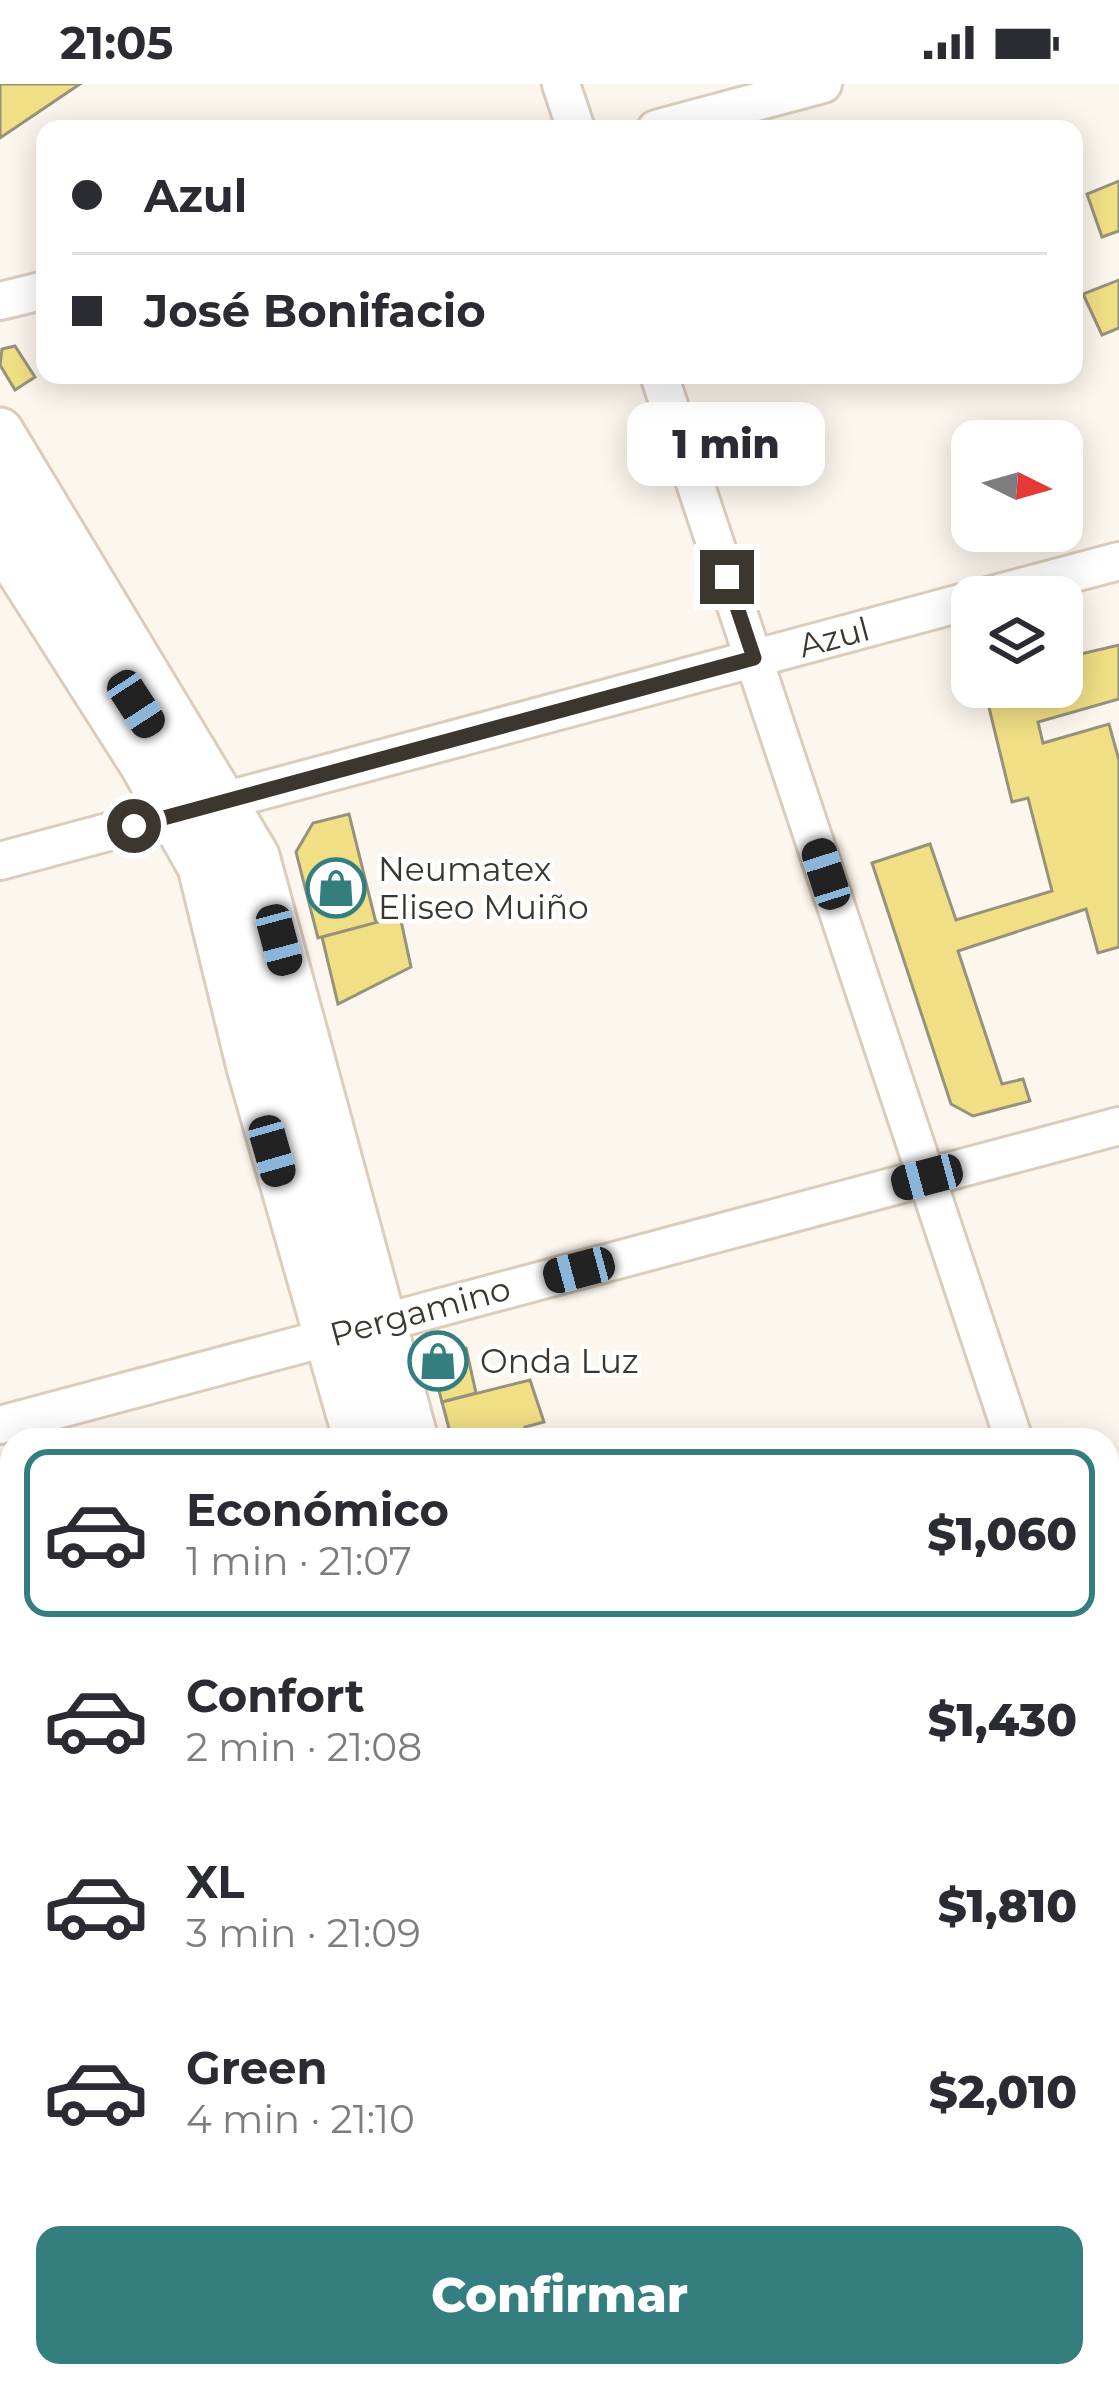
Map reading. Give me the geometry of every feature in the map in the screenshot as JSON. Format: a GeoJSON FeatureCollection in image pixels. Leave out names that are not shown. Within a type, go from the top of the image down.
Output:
{"type":"FeatureCollection","features":[{"type":"Feature","properties":{"kind":"main road"},"geometry":{"type":"LineString","coordinates":[[0,430],[200,809],[201,867],[250,1067],[355,1328],[409,1428]]}},
{"type":"Feature","properties":{"kind":"main road"},"geometry":{"type":"LineString","coordinates":[[0,540],[200,809],[256,856],[355,1328],[357,1428]]}},
{"type":"Feature","properties":{"kind":"street"},"geometry":{"type":"LineString","coordinates":[[560,84],[573,120]]}},
{"type":"Feature","properties":{"kind":"street"},"geometry":{"type":"LineString","coordinates":[[689,120],[823,84]]}},
{"type":"Feature","properties":{"kind":"street"},"geometry":{"type":"LineString","coordinates":[[0,301],[36,292]]}},
{"type":"Feature","properties":{"kind":"street"},"geometry":{"type":"LineString","coordinates":[[662,384],[1010,1428]]}},
{"type":"Feature","properties":{"kind":"street"},"geometry":{"type":"LineString","coordinates":[[0,491],[200,809]]}},
{"type":"Feature","properties":{"kind":"street"},"geometry":{"type":"LineString","coordinates":[[1063,576],[1119,561]]}},
{"type":"Feature","properties":{"kind":"street","name":"Azul"},"geometry":{"type":"LineString","coordinates":[[0,861],[951,606]]}},
{"type":"Feature","properties":{"kind":"street","name":"Pergamino"},"geometry":{"type":"LineString","coordinates":[[0,1425],[1119,1126]]}},
{"type":"Feature","properties":{"kind":"street"},"geometry":{"type":"LineString","coordinates":[[355,1328],[384,1428]]}},
{"type":"Feature","properties":{"kind":"building"},"geometry":{"type":"Polygon","coordinates":[[[0,84],[80,84],[0,138],[0,84]]]}},
{"type":"Feature","properties":{"kind":"building"},"geometry":{"type":"Polygon","coordinates":[[[1119,181],[1119,231],[1102,237],[1087,194],[1119,181]]]}},
{"type":"Feature","properties":{"kind":"building"},"geometry":{"type":"Polygon","coordinates":[[[1119,280],[1119,328],[1102,335],[1083,294],[1119,280]]]}},
{"type":"Feature","properties":{"kind":"building"},"geometry":{"type":"Polygon","coordinates":[[[15,346],[35,377],[15,390],[0,365],[2,349],[15,346]]]}},
{"type":"Feature","properties":{"kind":"building"},"geometry":{"type":"Polygon","coordinates":[[[1119,645],[1119,699],[1038,722],[1043,743],[1109,724],[1119,760],[1119,947],[1098,953],[1086,909],[958,951],[1002,1084],[1023,1079],[1030,1101],[973,1116],[951,1104],[872,863],[930,844],[956,920],[1052,891],[1028,798],[1012,802],[989,708],[1083,708],[1083,654],[1119,645]]]}},
{"type":"Feature","properties":{"kind":"building","name":"Neumatex Eliseo Muiño"},"geometry":{"type":"Polygon","coordinates":[[[349,814],[376,923],[318,938],[296,852],[313,823],[349,814]]]}},
{"type":"Feature","properties":{"kind":"building"},"geometry":{"type":"Polygon","coordinates":[[[400,916],[411,967],[338,1004],[322,937],[400,916]]]}},
{"type":"Feature","properties":{"kind":"building"},"geometry":{"type":"Polygon","coordinates":[[[466,1348],[476,1393],[442,1402],[430,1357],[466,1348]]]}},
{"type":"Feature","properties":{"kind":"building"},"geometry":{"type":"Polygon","coordinates":[[[530,1380],[544,1422],[525,1428],[449,1428],[442,1402],[530,1380]]]}},
{"type":"Feature","properties":{"kind":"place","name":"Neumatex Eliseo Muiño"},"geometry":{"type":"Point","coordinates":[336,888]}},
{"type":"Feature","properties":{"kind":"place","name":"Onda Luz"},"geometry":{"type":"Point","coordinates":[438,1361]}},
{"type":"Feature","properties":{"kind":"route"},"geometry":{"type":"LineString","coordinates":[[134,826],[754,658],[727,577]]}}]}
